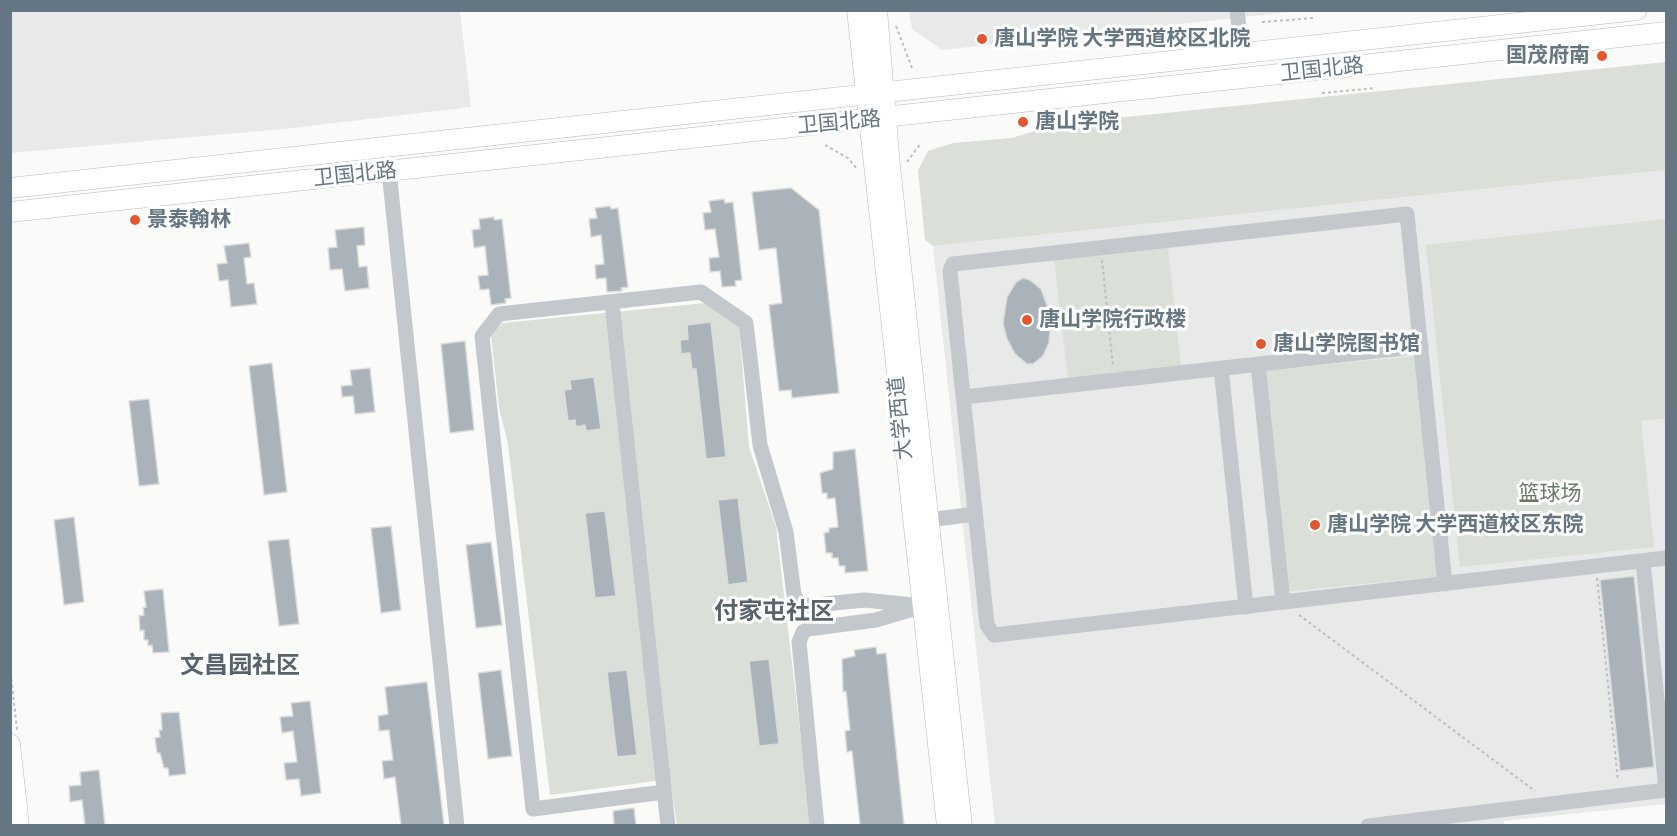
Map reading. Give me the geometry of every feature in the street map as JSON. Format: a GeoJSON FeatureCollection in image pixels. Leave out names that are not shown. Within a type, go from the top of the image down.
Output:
{"type":"FeatureCollection","features":[{"type":"Feature","properties":{"kind":"main road","name":"大学西道"},"geometry":{"type":"LineString","coordinates":[[857,10],[875,94]]}},
{"type":"Feature","properties":{"kind":"main road","name":"大学西道"},"geometry":{"type":"LineString","coordinates":[[877,10],[875,94],[877,119],[922,606],[947,825]]}},
{"type":"Feature","properties":{"kind":"main road","name":"卫国北路"},"geometry":{"type":"LineString","coordinates":[[10,188],[1637,10]]}},
{"type":"Feature","properties":{"kind":"main road","name":"卫国北路"},"geometry":{"type":"LineString","coordinates":[[10,212],[1666,32]]}},
{"type":"Feature","properties":{"kind":"main road","name":"大学西道"},"geometry":{"type":"LineString","coordinates":[[877,119],[929,520],[962,825]]}},
{"type":"Feature","properties":{"kind":"main road"},"geometry":{"type":"LineString","coordinates":[[10,744],[19,825]]}},
{"type":"Feature","properties":{"kind":"street"},"geometry":{"type":"LineString","coordinates":[[1238,10],[1242,53]]}},
{"type":"Feature","properties":{"kind":"street"},"geometry":{"type":"LineString","coordinates":[[390,171],[457,825]]}},
{"type":"Feature","properties":{"kind":"street"},"geometry":{"type":"LineString","coordinates":[[1445,584],[1407,214],[953,264],[950,271],[987,625],[994,635],[1246,606],[1287,606],[1445,584],[1666,558]]}},
{"type":"Feature","properties":{"kind":"street"},"geometry":{"type":"LineString","coordinates":[[664,792],[533,809],[482,336],[499,314],[702,292],[746,323],[760,445],[786,532],[794,595],[799,603],[805,606],[865,600],[922,606]]}},
{"type":"Feature","properties":{"kind":"street"},"geometry":{"type":"LineString","coordinates":[[612,303],[668,825]]}},
{"type":"Feature","properties":{"kind":"street"},"geometry":{"type":"LineString","coordinates":[[964,397],[1421,346]]}},
{"type":"Feature","properties":{"kind":"street"},"geometry":{"type":"LineString","coordinates":[[1258,364],[1287,606]]}},
{"type":"Feature","properties":{"kind":"street"},"geometry":{"type":"LineString","coordinates":[[1221,368],[1246,606]]}},
{"type":"Feature","properties":{"kind":"street"},"geometry":{"type":"LineString","coordinates":[[929,520],[975,514]]}},
{"type":"Feature","properties":{"kind":"street"},"geometry":{"type":"LineString","coordinates":[[1368,825],[1487,818],[1552,804],[1666,790],[1643,561]]}},
{"type":"Feature","properties":{"kind":"street"},"geometry":{"type":"LineString","coordinates":[[817,825],[800,642],[803,632],[808,629],[876,621],[922,606]]}},
{"type":"Feature","properties":{"kind":"path"},"geometry":{"type":"LineString","coordinates":[[1262,22],[1314,18]]}},
{"type":"Feature","properties":{"kind":"path"},"geometry":{"type":"LineString","coordinates":[[896,26],[912,68]]}},
{"type":"Feature","properties":{"kind":"path"},"geometry":{"type":"LineString","coordinates":[[1322,93],[1376,88]]}},
{"type":"Feature","properties":{"kind":"path"},"geometry":{"type":"LineString","coordinates":[[906,164],[921,143]]}},
{"type":"Feature","properties":{"kind":"path"},"geometry":{"type":"LineString","coordinates":[[825,145],[848,158],[858,169]]}},
{"type":"Feature","properties":{"kind":"path"},"geometry":{"type":"LineString","coordinates":[[1101,248],[1114,380]]}},
{"type":"Feature","properties":{"kind":"path"},"geometry":{"type":"LineString","coordinates":[[1595,566],[1620,796]]}},
{"type":"Feature","properties":{"kind":"path"},"geometry":{"type":"LineString","coordinates":[[1287,606],[1552,804]]}},
{"type":"Feature","properties":{"kind":"shaded area"},"geometry":{"type":"Polygon","coordinates":[[[11,10],[460,11],[471,107],[283,129],[11,153],[11,10]]]}},
{"type":"Feature","properties":{"kind":"shaded area","name":"唐山学院 大学西道校区北院"},"geometry":{"type":"Polygon","coordinates":[[[909,11],[1299,11],[942,50],[912,29],[909,11]]]}},
{"type":"Feature","properties":{"kind":"shaded area","name":"唐山学院 大学西道校区东院"},"geometry":{"type":"Polygon","coordinates":[[[1666,170],[1666,804],[1504,821],[1504,826],[995,825],[933,246],[1666,170]]]}},
{"type":"Feature","properties":{"kind":"green space"},"geometry":{"type":"Polygon","coordinates":[[[1666,62],[1666,170],[933,246],[925,240],[918,170],[928,151],[953,143],[1012,138],[1057,124],[1666,62]]]}},
{"type":"Feature","properties":{"kind":"green space","name":"篮球场"},"geometry":{"type":"Polygon","coordinates":[[[1666,219],[1666,418],[1641,421],[1654,547],[1460,567],[1426,245],[1666,219]]]}},
{"type":"Feature","properties":{"kind":"green space"},"geometry":{"type":"Polygon","coordinates":[[[1168,248],[1181,367],[1068,379],[1054,260],[1168,248]]]}},
{"type":"Feature","properties":{"kind":"green space"},"geometry":{"type":"Polygon","coordinates":[[[706,303],[739,327],[749,447],[776,527],[811,825],[677,825],[670,779],[550,795],[508,444],[499,408],[491,334],[503,323],[706,303]]]}},
{"type":"Feature","properties":{"kind":"green space"},"geometry":{"type":"Polygon","coordinates":[[[1417,356],[1440,576],[1284,592],[1262,371],[1417,356]]]}},
{"type":"Feature","properties":{"kind":"building"},"geometry":{"type":"Polygon","coordinates":[[[791,188],[819,210],[839,393],[792,398],[791,390],[779,391],[769,305],[782,303],[776,248],[759,250],[752,192],[791,188]]]}},
{"type":"Feature","properties":{"kind":"building"},"geometry":{"type":"Polygon","coordinates":[[[724,199],[725,203],[733,202],[742,280],[735,281],[736,286],[722,287],[720,271],[710,272],[709,258],[719,257],[715,229],[705,230],[703,213],[711,212],[709,201],[724,199]]]}},
{"type":"Feature","properties":{"kind":"building"},"geometry":{"type":"Polygon","coordinates":[[[610,206],[611,209],[618,208],[628,287],[621,288],[622,291],[607,292],[606,278],[596,279],[595,265],[604,264],[601,235],[591,237],[589,219],[597,218],[595,208],[610,206]]]}},
{"type":"Feature","properties":{"kind":"building"},"geometry":{"type":"Polygon","coordinates":[[[494,217],[494,220],[502,219],[511,298],[505,299],[506,303],[491,305],[489,289],[480,290],[478,276],[488,275],[485,246],[474,248],[472,230],[480,229],[479,219],[494,217]]]}},
{"type":"Feature","properties":{"kind":"building"},"geometry":{"type":"Polygon","coordinates":[[[364,227],[365,245],[357,246],[359,267],[367,266],[369,288],[345,291],[342,269],[330,270],[328,248],[337,247],[335,230],[364,227]]]}},
{"type":"Feature","properties":{"kind":"building"},"geometry":{"type":"Polygon","coordinates":[[[249,243],[251,257],[244,258],[247,284],[254,283],[257,304],[231,307],[228,280],[219,281],[217,264],[227,263],[224,246],[249,243]]]}},
{"type":"Feature","properties":{"kind":"building","name":"唐山学院行政楼"},"geometry":{"type":"Polygon","coordinates":[[[1023,278],[1030,280],[1041,289],[1051,316],[1049,343],[1043,356],[1033,364],[1027,364],[1015,354],[1007,339],[1003,323],[1007,297],[1016,282],[1023,278]]]}},
{"type":"Feature","properties":{"kind":"building"},"geometry":{"type":"Polygon","coordinates":[[[711,322],[726,457],[706,459],[696,369],[692,369],[690,353],[681,354],[680,340],[688,339],[687,325],[711,322]]]}},
{"type":"Feature","properties":{"kind":"building"},"geometry":{"type":"Polygon","coordinates":[[[465,341],[474,430],[450,433],[441,344],[465,341]]]}},
{"type":"Feature","properties":{"kind":"building"},"geometry":{"type":"Polygon","coordinates":[[[272,363],[287,492],[264,495],[249,366],[272,363]]]}},
{"type":"Feature","properties":{"kind":"building"},"geometry":{"type":"Polygon","coordinates":[[[370,368],[375,412],[355,414],[353,396],[342,397],[341,386],[352,385],[350,370],[370,368]]]}},
{"type":"Feature","properties":{"kind":"building"},"geometry":{"type":"Polygon","coordinates":[[[594,377],[601,429],[586,431],[585,425],[576,427],[575,420],[568,421],[564,390],[571,389],[570,380],[594,377]]]}},
{"type":"Feature","properties":{"kind":"building"},"geometry":{"type":"Polygon","coordinates":[[[149,399],[159,484],[139,486],[129,401],[149,399]]]}},
{"type":"Feature","properties":{"kind":"building"},"geometry":{"type":"Polygon","coordinates":[[[855,449],[868,571],[845,573],[845,566],[839,566],[838,558],[832,558],[832,553],[826,553],[824,533],[829,532],[829,528],[838,527],[835,498],[827,499],[827,493],[822,493],[820,473],[833,469],[833,452],[855,449]]]}},
{"type":"Feature","properties":{"kind":"building"},"geometry":{"type":"Polygon","coordinates":[[[738,498],[748,582],[728,585],[718,500],[738,498]]]}},
{"type":"Feature","properties":{"kind":"building"},"geometry":{"type":"Polygon","coordinates":[[[605,511],[616,596],[595,598],[585,513],[605,511]]]}},
{"type":"Feature","properties":{"kind":"building"},"geometry":{"type":"Polygon","coordinates":[[[74,517],[84,602],[64,605],[54,520],[74,517]]]}},
{"type":"Feature","properties":{"kind":"building"},"geometry":{"type":"Polygon","coordinates":[[[391,526],[401,610],[381,613],[371,528],[391,526]]]}},
{"type":"Feature","properties":{"kind":"building"},"geometry":{"type":"Polygon","coordinates":[[[289,539],[299,624],[279,626],[268,541],[289,539]]]}},
{"type":"Feature","properties":{"kind":"building"},"geometry":{"type":"Polygon","coordinates":[[[491,542],[502,625],[476,628],[466,545],[491,542]]]}},
{"type":"Feature","properties":{"kind":"building"},"geometry":{"type":"Polygon","coordinates":[[[1634,576],[1654,767],[1620,771],[1600,580],[1634,576]]]}},
{"type":"Feature","properties":{"kind":"building"},"geometry":{"type":"Polygon","coordinates":[[[163,589],[169,652],[153,653],[152,645],[148,646],[148,640],[144,640],[144,630],[140,631],[139,616],[144,615],[143,608],[146,607],[144,591],[163,589]]]}},
{"type":"Feature","properties":{"kind":"building"},"geometry":{"type":"Polygon","coordinates":[[[876,647],[877,654],[886,653],[904,825],[860,825],[852,751],[847,752],[845,731],[850,730],[846,691],[843,692],[842,659],[855,656],[854,650],[876,647]]]}},
{"type":"Feature","properties":{"kind":"building"},"geometry":{"type":"Polygon","coordinates":[[[769,659],[779,744],[759,746],[749,661],[769,659]]]}},
{"type":"Feature","properties":{"kind":"building"},"geometry":{"type":"Polygon","coordinates":[[[501,670],[512,756],[488,759],[478,673],[501,670]]]}},
{"type":"Feature","properties":{"kind":"building"},"geometry":{"type":"Polygon","coordinates":[[[627,670],[637,755],[617,757],[607,672],[627,670]]]}},
{"type":"Feature","properties":{"kind":"building"},"geometry":{"type":"Polygon","coordinates":[[[427,682],[444,825],[401,825],[395,777],[384,779],[382,761],[393,760],[389,730],[379,731],[378,716],[388,714],[385,687],[427,682]]]}},
{"type":"Feature","properties":{"kind":"building"},"geometry":{"type":"Polygon","coordinates":[[[310,701],[321,793],[301,796],[299,779],[286,780],[284,763],[297,762],[293,731],[282,733],[280,717],[293,716],[291,703],[310,701]]]}},
{"type":"Feature","properties":{"kind":"building"},"geometry":{"type":"Polygon","coordinates":[[[179,712],[186,774],[169,776],[168,768],[164,768],[160,753],[157,753],[155,738],[160,737],[159,730],[162,730],[161,713],[179,712]]]}},
{"type":"Feature","properties":{"kind":"building"},"geometry":{"type":"Polygon","coordinates":[[[99,770],[105,825],[85,825],[82,800],[70,802],[69,786],[81,785],[80,772],[99,770]]]}},
{"type":"Feature","properties":{"kind":"building"},"geometry":{"type":"Polygon","coordinates":[[[634,808],[636,825],[614,825],[613,811],[634,808]]]}},
{"type":"Feature","properties":{"kind":"place","name":"唐山学院 大学西道校区北院"},"geometry":{"type":"Point","coordinates":[982,39]}},
{"type":"Feature","properties":{"kind":"place","name":"国茂府南"},"geometry":{"type":"Point","coordinates":[1602,56]}},
{"type":"Feature","properties":{"kind":"place","name":"唐山学院"},"geometry":{"type":"Point","coordinates":[1023,122]}},
{"type":"Feature","properties":{"kind":"place","name":"景泰翰林"},"geometry":{"type":"Point","coordinates":[135,220]}},
{"type":"Feature","properties":{"kind":"place","name":"唐山学院行政楼"},"geometry":{"type":"Point","coordinates":[1027,320]}},
{"type":"Feature","properties":{"kind":"place","name":"唐山学院图书馆"},"geometry":{"type":"Point","coordinates":[1261,344]}},
{"type":"Feature","properties":{"kind":"place","name":"唐山学院 大学西道校区东院"},"geometry":{"type":"Point","coordinates":[1315,525]}},
{"type":"Feature","properties":{"kind":"district","name":"付家屯社区"},"geometry":{"type":"Point","coordinates":[774,612]}},
{"type":"Feature","properties":{"kind":"district","name":"文昌园社区"},"geometry":{"type":"Point","coordinates":[240,666]}}]}
